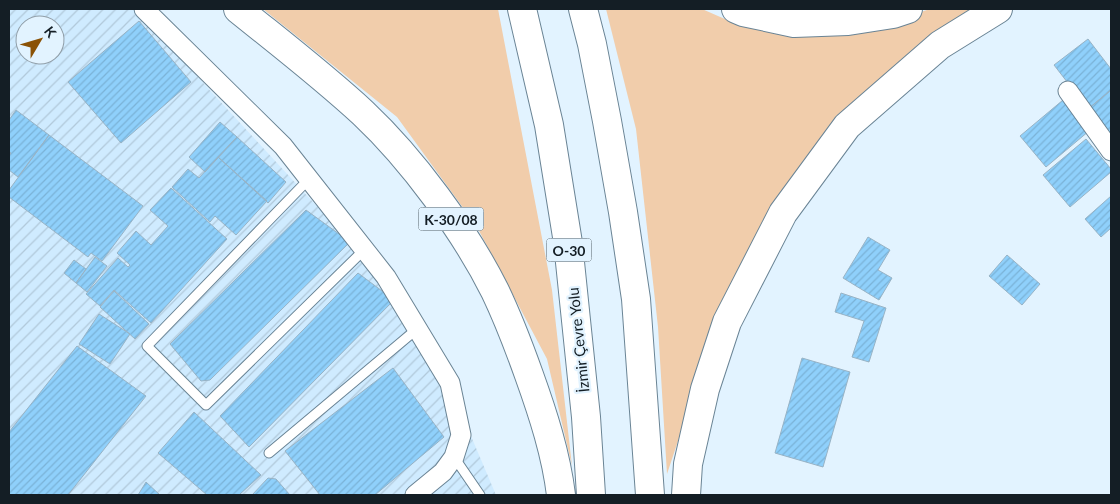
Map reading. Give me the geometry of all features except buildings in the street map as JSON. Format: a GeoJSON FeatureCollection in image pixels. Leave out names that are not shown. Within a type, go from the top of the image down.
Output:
{"type":"FeatureCollection","features":[{"type":"Feature","properties":{"kind":"highway","name":"K-30/08"},"geometry":{"type":"LineString","coordinates":[[238,9],[309,66],[364,114],[414,168],[460,231],[495,291],[519,348],[541,408],[561,495]]}},
{"type":"Feature","properties":{"kind":"highway","name":"İzmir Çevre Yolu"},"geometry":{"type":"LineString","coordinates":[[522,9],[549,125],[568,243],[586,417],[591,495]]}},
{"type":"Feature","properties":{"kind":"highway"},"geometry":{"type":"LineString","coordinates":[[583,9],[592,44],[612,148],[636,299],[650,495]]}},
{"type":"Feature","properties":{"kind":"highway"},"geometry":{"type":"LineString","coordinates":[[736,9],[794,23],[848,22],[893,14],[908,9]]}},
{"type":"Feature","properties":{"kind":"highway"},"geometry":{"type":"LineString","coordinates":[[686,495],[688,464],[701,408],[727,322],[783,213],[847,126],[940,45],[998,9]]}},
{"type":"Feature","properties":{"kind":"street"},"geometry":{"type":"LineString","coordinates":[[144,9],[283,146],[386,277],[450,383],[461,435],[454,457],[443,472],[416,495]]}},
{"type":"Feature","properties":{"kind":"street"},"geometry":{"type":"LineString","coordinates":[[1068,91],[1111,151]]}},
{"type":"Feature","properties":{"kind":"lane"},"geometry":{"type":"LineString","coordinates":[[309,179],[147,346],[206,405],[365,249]]}},
{"type":"Feature","properties":{"kind":"lane"},"geometry":{"type":"LineString","coordinates":[[269,453],[417,328]]}},
{"type":"Feature","properties":{"kind":"lane"},"geometry":{"type":"LineString","coordinates":[[454,457],[480,495]]}},
{"type":"Feature","properties":{"kind":"shaded area"},"geometry":{"type":"Polygon","coordinates":[[[9,9],[135,9],[371,265],[451,389],[496,495],[9,495],[9,9]]]}},
{"type":"Feature","properties":{"kind":"shaded area"},"geometry":{"type":"Polygon","coordinates":[[[263,9],[498,9],[552,290],[572,466],[547,359],[477,227],[397,117],[263,9]]]}},
{"type":"Feature","properties":{"kind":"shaded area"},"geometry":{"type":"Polygon","coordinates":[[[606,9],[702,9],[734,23],[782,35],[833,36],[875,27],[930,9],[973,9],[841,118],[794,174],[728,291],[667,474],[658,327],[636,129],[606,9]]]}}]}
